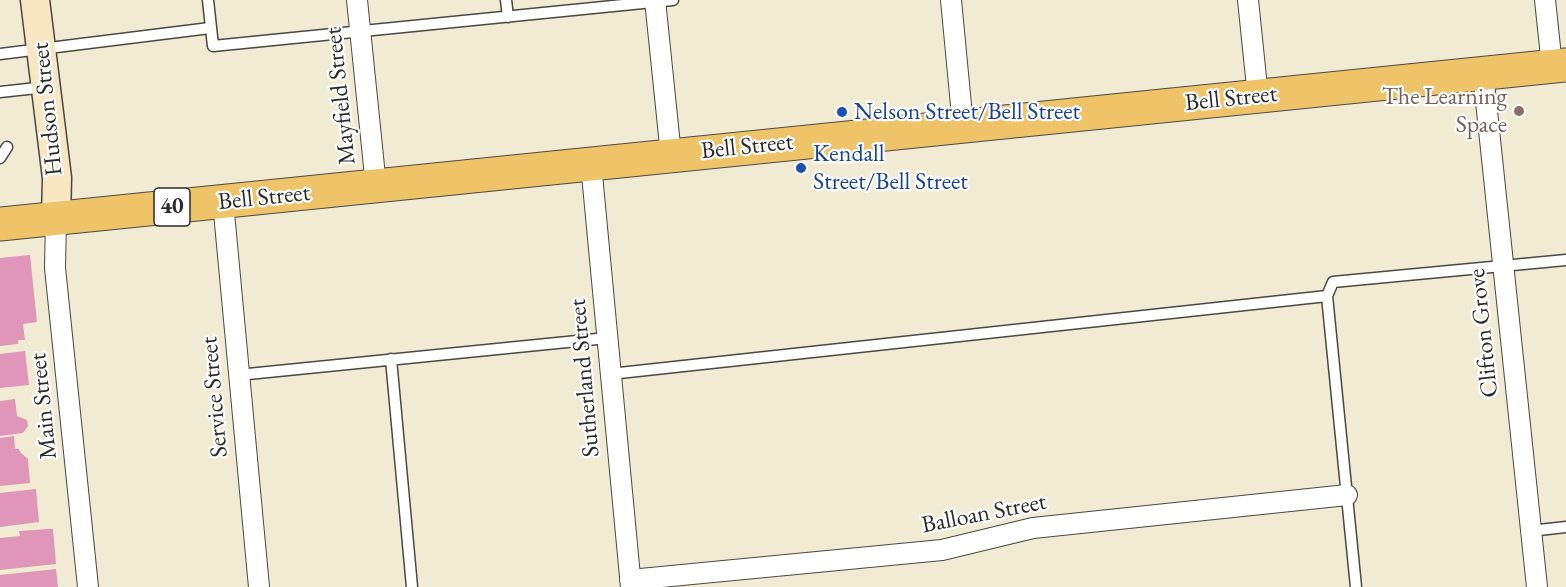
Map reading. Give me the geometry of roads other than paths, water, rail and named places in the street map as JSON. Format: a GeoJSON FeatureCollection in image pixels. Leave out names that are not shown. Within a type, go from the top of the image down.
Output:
{"type":"FeatureCollection","features":[{"type":"Feature","properties":{"kind":"highway","name":"Bell Street"},"geometry":{"type":"LineString","coordinates":[[0,224],[1559,65]]}},
{"type":"Feature","properties":{"kind":"street","name":"Hudson Street"},"geometry":{"type":"LineString","coordinates":[[36,0],[57,178],[56,219]]}},
{"type":"Feature","properties":{"kind":"street","name":"Mayfield Street"},"geometry":{"type":"LineString","coordinates":[[357,0],[376,186]]}},
{"type":"Feature","properties":{"kind":"street"},"geometry":{"type":"LineString","coordinates":[[951,0],[963,126]]}},
{"type":"Feature","properties":{"kind":"street"},"geometry":{"type":"LineString","coordinates":[[1248,0],[1258,97]]}},
{"type":"Feature","properties":{"kind":"street"},"geometry":{"type":"LineString","coordinates":[[1545,0],[1559,65]]}},
{"type":"Feature","properties":{"kind":"street"},"geometry":{"type":"LineString","coordinates":[[661,1],[671,155]]}},
{"type":"Feature","properties":{"kind":"street","name":"Clifton Grove"},"geometry":{"type":"LineString","coordinates":[[1483,73],[1537,587]]}},
{"type":"Feature","properties":{"kind":"street","name":"Sutherland Street"},"geometry":{"type":"LineString","coordinates":[[591,164],[631,584]]}},
{"type":"Feature","properties":{"kind":"street","name":"Service Street"},"geometry":{"type":"LineString","coordinates":[[223,202],[259,587]]}},
{"type":"Feature","properties":{"kind":"street","name":"Main Street"},"geometry":{"type":"LineString","coordinates":[[56,219],[55,268],[88,587]]}},
{"type":"Feature","properties":{"kind":"street","name":"Balloan Street"},"geometry":{"type":"LineString","coordinates":[[631,584],[942,550],[1033,528],[1347,495]]}},
{"type":"Feature","properties":{"kind":"lane"},"geometry":{"type":"LineString","coordinates":[[208,0],[213,46],[661,1]]}},
{"type":"Feature","properties":{"kind":"lane"},"geometry":{"type":"LineString","coordinates":[[506,0],[508,17]]}},
{"type":"Feature","properties":{"kind":"lane"},"geometry":{"type":"LineString","coordinates":[[0,54],[210,28]]}},
{"type":"Feature","properties":{"kind":"lane"},"geometry":{"type":"LineString","coordinates":[[0,92],[46,87]]}},
{"type":"Feature","properties":{"kind":"lane"},"geometry":{"type":"LineString","coordinates":[[0,158],[7,147]]}},
{"type":"Feature","properties":{"kind":"lane"},"geometry":{"type":"LineString","coordinates":[[1356,587],[1327,296],[1333,282],[1566,260]]}},
{"type":"Feature","properties":{"kind":"lane"},"geometry":{"type":"LineString","coordinates":[[610,374],[1327,296]]}},
{"type":"Feature","properties":{"kind":"lane"},"geometry":{"type":"LineString","coordinates":[[238,375],[607,338]]}},
{"type":"Feature","properties":{"kind":"lane"},"geometry":{"type":"LineString","coordinates":[[391,359],[412,587]]}},
{"type":"Feature","properties":{"kind":"lane"},"geometry":{"type":"LineString","coordinates":[[1530,531],[1566,527]]}},
{"type":"Feature","properties":{"kind":"place","name":"The Learning Space"},"geometry":{"type":"Point","coordinates":[1519,111]}},
{"type":"Feature","properties":{"kind":"place","name":"Nelson Street/Bell Street"},"geometry":{"type":"Point","coordinates":[842,112]}},
{"type":"Feature","properties":{"kind":"place","name":"Kendall Street/Bell Street"},"geometry":{"type":"Point","coordinates":[801,168]}}]}
